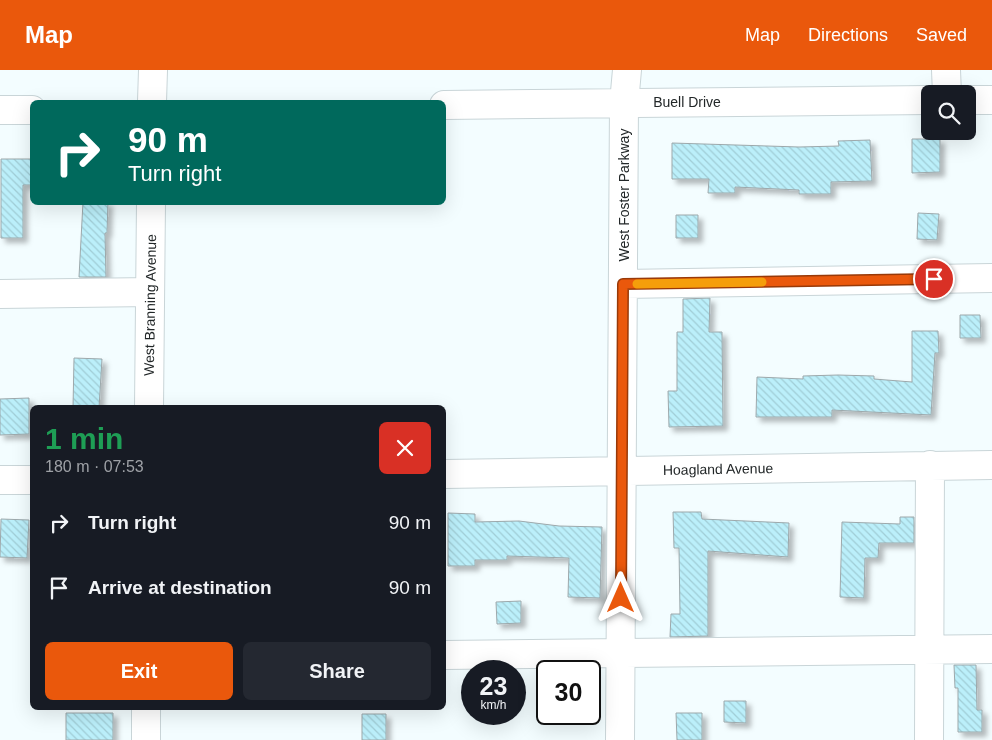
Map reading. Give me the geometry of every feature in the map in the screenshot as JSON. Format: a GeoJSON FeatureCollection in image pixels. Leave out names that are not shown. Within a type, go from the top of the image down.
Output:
{"type":"FeatureCollection","features":[{"type":"Feature","properties":{"kind":"street"},"geometry":{"type":"LineString","coordinates":[[152,100],[153,70]]}},
{"type":"Feature","properties":{"kind":"street","name":"West Foster Parkway"},"geometry":{"type":"LineString","coordinates":[[620,740],[624,103],[627,70]]}},
{"type":"Feature","properties":{"kind":"street"},"geometry":{"type":"LineString","coordinates":[[946,70],[947,85]]}},
{"type":"Feature","properties":{"kind":"street","name":"Buell Drive"},"geometry":{"type":"LineString","coordinates":[[446,105],[921,100]]}},
{"type":"Feature","properties":{"kind":"street"},"geometry":{"type":"LineString","coordinates":[[976,100],[992,100]]}},
{"type":"Feature","properties":{"kind":"street"},"geometry":{"type":"LineString","coordinates":[[0,110],[30,110]]}},
{"type":"Feature","properties":{"kind":"street","name":"West Branning Avenue"},"geometry":{"type":"LineString","coordinates":[[149,405],[151,205]]}},
{"type":"Feature","properties":{"kind":"street"},"geometry":{"type":"LineString","coordinates":[[623,284],[992,278]]}},
{"type":"Feature","properties":{"kind":"street"},"geometry":{"type":"LineString","coordinates":[[0,294],[150,292]]}},
{"type":"Feature","properties":{"kind":"street"},"geometry":{"type":"LineString","coordinates":[[929,740],[930,465]]}},
{"type":"Feature","properties":{"kind":"street","name":"Hoagland Avenue"},"geometry":{"type":"LineString","coordinates":[[446,474],[992,465]]}},
{"type":"Feature","properties":{"kind":"street"},"geometry":{"type":"LineString","coordinates":[[0,480],[30,480]]}},
{"type":"Feature","properties":{"kind":"street"},"geometry":{"type":"LineString","coordinates":[[446,655],[992,649]]}},
{"type":"Feature","properties":{"kind":"street"},"geometry":{"type":"LineString","coordinates":[[146,710],[146,740]]}},
{"type":"Feature","properties":{"kind":"building"},"geometry":{"type":"Polygon","coordinates":[[[912,139],[940,140],[940,172],[912,173],[912,139]]]}},
{"type":"Feature","properties":{"kind":"building"},"geometry":{"type":"Polygon","coordinates":[[[870,140],[872,181],[831,182],[831,194],[799,194],[799,190],[735,187],[735,193],[708,193],[709,179],[672,179],[672,143],[799,147],[839,146],[838,141],[870,140]]]}},
{"type":"Feature","properties":{"kind":"building"},"geometry":{"type":"Polygon","coordinates":[[[1,159],[30,159],[30,185],[23,185],[23,238],[1,238],[1,159]]]}},
{"type":"Feature","properties":{"kind":"building"},"geometry":{"type":"Polygon","coordinates":[[[83,205],[108,205],[107,233],[105,233],[106,277],[79,277],[83,205]]]}},
{"type":"Feature","properties":{"kind":"building"},"geometry":{"type":"Polygon","coordinates":[[[918,213],[939,214],[937,240],[917,239],[918,213]]]}},
{"type":"Feature","properties":{"kind":"building"},"geometry":{"type":"Polygon","coordinates":[[[676,215],[698,215],[698,238],[676,238],[676,215]]]}},
{"type":"Feature","properties":{"kind":"building"},"geometry":{"type":"Polygon","coordinates":[[[710,298],[709,332],[722,332],[723,426],[669,427],[668,391],[677,391],[677,332],[683,332],[683,299],[710,298]]]}},
{"type":"Feature","properties":{"kind":"building"},"geometry":{"type":"Polygon","coordinates":[[[960,315],[980,315],[981,338],[960,338],[960,315]]]}},
{"type":"Feature","properties":{"kind":"building"},"geometry":{"type":"Polygon","coordinates":[[[912,331],[938,331],[939,353],[935,353],[931,415],[832,410],[832,417],[756,417],[757,377],[803,379],[803,376],[874,376],[874,379],[912,382],[912,331]]]}},
{"type":"Feature","properties":{"kind":"building"},"geometry":{"type":"Polygon","coordinates":[[[74,358],[102,359],[99,405],[73,405],[74,358]]]}},
{"type":"Feature","properties":{"kind":"building"},"geometry":{"type":"Polygon","coordinates":[[[29,398],[29,434],[0,435],[0,399],[29,398]]]}},
{"type":"Feature","properties":{"kind":"building"},"geometry":{"type":"Polygon","coordinates":[[[673,512],[701,512],[702,519],[789,523],[788,557],[708,551],[708,636],[670,637],[671,614],[680,614],[679,548],[674,548],[673,512]]]}},
{"type":"Feature","properties":{"kind":"building"},"geometry":{"type":"Polygon","coordinates":[[[448,513],[475,514],[475,522],[519,521],[559,526],[602,527],[600,598],[568,597],[569,558],[507,556],[507,560],[475,560],[475,566],[448,566],[448,513]]]}},
{"type":"Feature","properties":{"kind":"building"},"geometry":{"type":"Polygon","coordinates":[[[900,517],[914,517],[914,543],[879,543],[878,558],[865,558],[864,598],[840,597],[842,522],[900,524],[900,517]]]}},
{"type":"Feature","properties":{"kind":"building"},"geometry":{"type":"Polygon","coordinates":[[[1,519],[29,520],[27,558],[0,557],[1,519]]]}},
{"type":"Feature","properties":{"kind":"building"},"geometry":{"type":"Polygon","coordinates":[[[521,601],[521,623],[497,624],[496,602],[521,601]]]}},
{"type":"Feature","properties":{"kind":"building"},"geometry":{"type":"Polygon","coordinates":[[[954,665],[976,665],[977,710],[982,710],[982,732],[958,732],[958,688],[955,688],[954,665]]]}},
{"type":"Feature","properties":{"kind":"building"},"geometry":{"type":"Polygon","coordinates":[[[724,701],[746,701],[746,723],[724,722],[724,701]]]}},
{"type":"Feature","properties":{"kind":"building"},"geometry":{"type":"Polygon","coordinates":[[[66,713],[113,713],[113,740],[66,740],[66,713]]]}},
{"type":"Feature","properties":{"kind":"building"},"geometry":{"type":"Polygon","coordinates":[[[676,713],[702,713],[702,740],[677,740],[676,713]]]}},
{"type":"Feature","properties":{"kind":"building"},"geometry":{"type":"Polygon","coordinates":[[[362,714],[386,714],[386,740],[362,740],[362,714]]]}},
{"type":"Feature","properties":{"kind":"slow traffic"},"geometry":{"type":"LineString","coordinates":[[637,284],[762,282]]}},
{"type":"Feature","properties":{"kind":"route"},"geometry":{"type":"LineString","coordinates":[[621,598],[623,284],[934,279]]}}]}
